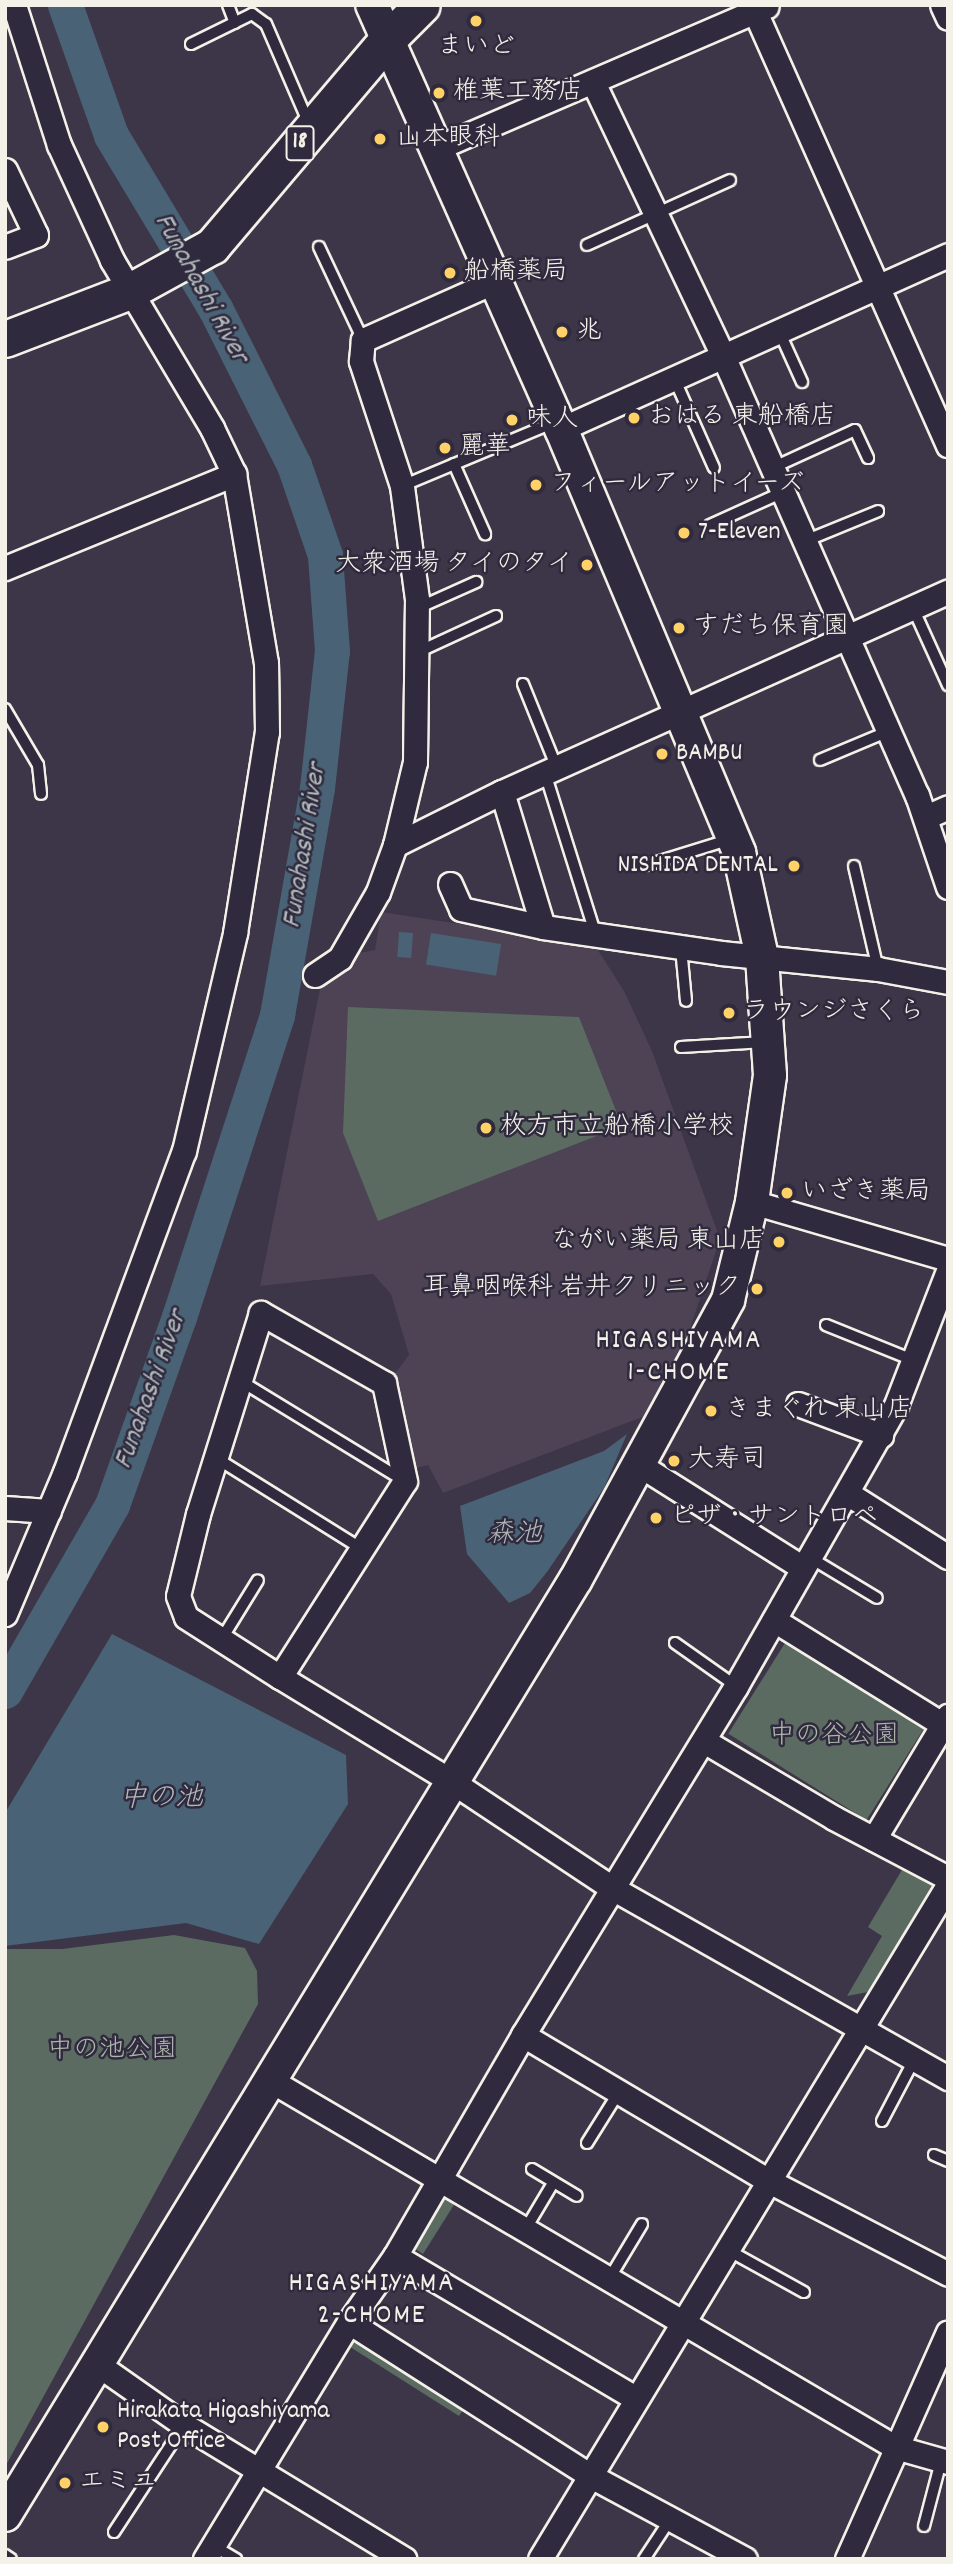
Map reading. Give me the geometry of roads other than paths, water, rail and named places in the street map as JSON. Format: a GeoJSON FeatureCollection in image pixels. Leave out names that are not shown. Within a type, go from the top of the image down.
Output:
{"type":"FeatureCollection","features":[{"type":"Feature","properties":{"kind":"main road","name":"18"},"geometry":{"type":"LineString","coordinates":[[5,339],[130,291],[212,246],[387,40],[422,5]]}},
{"type":"Feature","properties":{"kind":"street"},"geometry":{"type":"LineString","coordinates":[[5,1614],[50,1511],[184,1151],[235,933],[260,791],[267,718],[266,663],[258,599],[234,474],[212,428],[130,291],[59,145],[14,5]]}},
{"type":"Feature","properties":{"kind":"street"},"geometry":{"type":"LineString","coordinates":[[5,2515],[576,1579],[727,1300],[752,1202],[770,1075],[762,957],[734,838],[559,425],[493,282],[372,5]]}},
{"type":"Feature","properties":{"kind":"street"},"geometry":{"type":"LineString","coordinates":[[942,5],[948,18]]}},
{"type":"Feature","properties":{"kind":"street"},"geometry":{"type":"LineString","coordinates":[[436,149],[758,7],[877,287],[948,445]]}},
{"type":"Feature","properties":{"kind":"street"},"geometry":{"type":"LineString","coordinates":[[593,82],[723,356],[889,731],[926,817],[948,887]]}},
{"type":"Feature","properties":{"kind":"street"},"geometry":{"type":"LineString","coordinates":[[5,170],[36,235],[5,247]]}},
{"type":"Feature","properties":{"kind":"street"},"geometry":{"type":"LineString","coordinates":[[559,425],[674,378],[948,255]]}},
{"type":"Feature","properties":{"kind":"street"},"geometry":{"type":"LineString","coordinates":[[315,975],[340,958],[378,891],[395,845],[415,762],[417,608],[402,486],[361,361],[363,340],[493,282]]}},
{"type":"Feature","properties":{"kind":"street"},"geometry":{"type":"LineString","coordinates":[[5,568],[234,474]]}},
{"type":"Feature","properties":{"kind":"street"},"geometry":{"type":"LineString","coordinates":[[395,845],[502,792],[948,592]]}},
{"type":"Feature","properties":{"kind":"street"},"geometry":{"type":"LineString","coordinates":[[502,792],[543,927]]}},
{"type":"Feature","properties":{"kind":"street"},"geometry":{"type":"LineString","coordinates":[[926,817],[948,807]]}},
{"type":"Feature","properties":{"kind":"street"},"geometry":{"type":"LineString","coordinates":[[450,884],[461,909],[543,927],[681,947],[878,969],[948,982]]}},
{"type":"Feature","properties":{"kind":"street"},"geometry":{"type":"LineString","coordinates":[[752,1202],[948,1259]]}},
{"type":"Feature","properties":{"kind":"street"},"geometry":{"type":"LineString","coordinates":[[210,2552],[349,2322],[395,2256],[523,2035],[704,1741],[881,1435],[915,1361],[948,1271]]}},
{"type":"Feature","properties":{"kind":"street"},"geometry":{"type":"LineString","coordinates":[[279,1677],[405,1481],[384,1383],[261,1313],[215,1458],[178,1596],[186,1617],[279,1677],[451,1781],[612,1888],[948,2078]]}},
{"type":"Feature","properties":{"kind":"street"},"geometry":{"type":"LineString","coordinates":[[799,1404],[881,1435]]}},
{"type":"Feature","properties":{"kind":"street"},"geometry":{"type":"LineString","coordinates":[[638,1464],[806,1563]]}},
{"type":"Feature","properties":{"kind":"street"},"geometry":{"type":"LineString","coordinates":[[847,1493],[948,1557]]}},
{"type":"Feature","properties":{"kind":"street"},"geometry":{"type":"LineString","coordinates":[[5,1508],[50,1511]]}},
{"type":"Feature","properties":{"kind":"street"},"geometry":{"type":"LineString","coordinates":[[774,1620],[945,1720],[874,1839]]}},
{"type":"Feature","properties":{"kind":"street"},"geometry":{"type":"LineString","coordinates":[[704,1741],[874,1839],[948,1878]]}},
{"type":"Feature","properties":{"kind":"street"},"geometry":{"type":"LineString","coordinates":[[540,2559],[680,2321],[948,1885]]}},
{"type":"Feature","properties":{"kind":"street"},"geometry":{"type":"LineString","coordinates":[[523,2035],[767,2180],[948,2273]]}},
{"type":"Feature","properties":{"kind":"street"},"geometry":{"type":"LineString","coordinates":[[270,2080],[895,2447],[944,2461]]}},
{"type":"Feature","properties":{"kind":"street"},"geometry":{"type":"LineString","coordinates":[[395,2256],[635,2398]]}},
{"type":"Feature","properties":{"kind":"street"},"geometry":{"type":"LineString","coordinates":[[349,2322],[589,2475],[745,2559]]}},
{"type":"Feature","properties":{"kind":"street"},"geometry":{"type":"LineString","coordinates":[[852,2558],[895,2447],[948,2332]]}},
{"type":"Feature","properties":{"kind":"street"},"geometry":{"type":"LineString","coordinates":[[97,2364],[184,2425],[404,2559]]}},
{"type":"Feature","properties":{"kind":"lane"},"geometry":{"type":"LineString","coordinates":[[228,5],[235,23]]}},
{"type":"Feature","properties":{"kind":"lane"},"geometry":{"type":"LineString","coordinates":[[191,44],[252,15],[266,24],[312,129]]}},
{"type":"Feature","properties":{"kind":"lane"},"geometry":{"type":"LineString","coordinates":[[587,245],[730,180]]}},
{"type":"Feature","properties":{"kind":"lane"},"geometry":{"type":"LineString","coordinates":[[319,247],[363,340]]}},
{"type":"Feature","properties":{"kind":"lane"},"geometry":{"type":"LineString","coordinates":[[779,331],[802,382]]}},
{"type":"Feature","properties":{"kind":"lane"},"geometry":{"type":"LineString","coordinates":[[674,378],[714,468]]}},
{"type":"Feature","properties":{"kind":"lane"},"geometry":{"type":"LineString","coordinates":[[402,486],[559,425]]}},
{"type":"Feature","properties":{"kind":"lane"},"geometry":{"type":"LineString","coordinates":[[772,468],[855,430],[869,458]]}},
{"type":"Feature","properties":{"kind":"lane"},"geometry":{"type":"LineString","coordinates":[[454,464],[485,534]]}},
{"type":"Feature","properties":{"kind":"lane"},"geometry":{"type":"LineString","coordinates":[[710,525],[783,492]]}},
{"type":"Feature","properties":{"kind":"lane"},"geometry":{"type":"LineString","coordinates":[[805,541],[878,511]]}},
{"type":"Feature","properties":{"kind":"lane"},"geometry":{"type":"LineString","coordinates":[[417,608],[476,582]]}},
{"type":"Feature","properties":{"kind":"lane"},"geometry":{"type":"LineString","coordinates":[[914,608],[948,685]]}},
{"type":"Feature","properties":{"kind":"lane"},"geometry":{"type":"LineString","coordinates":[[418,652],[496,616]]}},
{"type":"Feature","properties":{"kind":"lane"},"geometry":{"type":"LineString","coordinates":[[523,684],[551,770],[595,933]]}},
{"type":"Feature","properties":{"kind":"lane"},"geometry":{"type":"LineString","coordinates":[[5,709],[38,765],[41,793]]}},
{"type":"Feature","properties":{"kind":"lane"},"geometry":{"type":"LineString","coordinates":[[820,760],[889,731]]}},
{"type":"Feature","properties":{"kind":"lane"},"geometry":{"type":"LineString","coordinates":[[647,865],[734,838]]}},
{"type":"Feature","properties":{"kind":"lane"},"geometry":{"type":"LineString","coordinates":[[854,866],[878,969]]}},
{"type":"Feature","properties":{"kind":"lane"},"geometry":{"type":"LineString","coordinates":[[681,947],[686,1001]]}},
{"type":"Feature","properties":{"kind":"lane"},"geometry":{"type":"LineString","coordinates":[[681,1048],[768,1042]]}},
{"type":"Feature","properties":{"kind":"lane"},"geometry":{"type":"LineString","coordinates":[[826,1325],[915,1361]]}},
{"type":"Feature","properties":{"kind":"lane"},"geometry":{"type":"LineString","coordinates":[[239,1380],[405,1481]]}},
{"type":"Feature","properties":{"kind":"lane"},"geometry":{"type":"LineString","coordinates":[[215,1458],[362,1549]]}},
{"type":"Feature","properties":{"kind":"lane"},"geometry":{"type":"LineString","coordinates":[[806,1563],[877,1598]]}},
{"type":"Feature","properties":{"kind":"lane"},"geometry":{"type":"LineString","coordinates":[[221,1640],[258,1580]]}},
{"type":"Feature","properties":{"kind":"lane"},"geometry":{"type":"LineString","coordinates":[[675,1643],[736,1686]]}},
{"type":"Feature","properties":{"kind":"lane"},"geometry":{"type":"LineString","coordinates":[[882,2121],[914,2060]]}},
{"type":"Feature","properties":{"kind":"lane"},"geometry":{"type":"LineString","coordinates":[[587,2143],[619,2092]]}},
{"type":"Feature","properties":{"kind":"lane"},"geometry":{"type":"LineString","coordinates":[[934,2155],[948,2161]]}},
{"type":"Feature","properties":{"kind":"lane"},"geometry":{"type":"LineString","coordinates":[[532,2169],[577,2196]]}},
{"type":"Feature","properties":{"kind":"lane"},"geometry":{"type":"LineString","coordinates":[[525,2230],[553,2183]]}},
{"type":"Feature","properties":{"kind":"lane"},"geometry":{"type":"LineString","coordinates":[[609,2279],[642,2224]]}},
{"type":"Feature","properties":{"kind":"lane"},"geometry":{"type":"LineString","coordinates":[[725,2248],[804,2292]]}},
{"type":"Feature","properties":{"kind":"lane"},"geometry":{"type":"LineString","coordinates":[[114,2532],[184,2425]]}},
{"type":"Feature","properties":{"kind":"lane"},"geometry":{"type":"LineString","coordinates":[[924,2526],[944,2461]]}},
{"type":"Feature","properties":{"kind":"lane"},"geometry":{"type":"LineString","coordinates":[[644,2559],[671,2518]]}},
{"type":"Feature","properties":{"kind":"lane"},"geometry":{"type":"LineString","coordinates":[[210,2552],[236,2559]]}},
{"type":"Feature","properties":{"kind":"lane"},"geometry":{"type":"LineString","coordinates":[[5,2555],[11,2559]]}},
{"type":"Feature","properties":{"kind":"water"},"geometry":{"type":"Polygon","coordinates":[[[399,932],[413,933],[411,958],[397,957],[399,932]]]}},
{"type":"Feature","properties":{"kind":"water"},"geometry":{"type":"Polygon","coordinates":[[[431,933],[501,944],[496,976],[426,965],[431,933]]]}},
{"type":"Feature","properties":{"kind":"water","name":"森池"},"geometry":{"type":"Polygon","coordinates":[[[627,1434],[604,1488],[547,1572],[530,1593],[509,1603],[467,1554],[460,1506],[604,1451],[627,1434]]]}},
{"type":"Feature","properties":{"kind":"water","name":"中の池"},"geometry":{"type":"Polygon","coordinates":[[[112,1634],[346,1755],[348,1804],[259,1944],[186,1923],[5,1946],[5,1813],[112,1634]]]}},
{"type":"Feature","properties":{"kind":"waterway","name":"Funahashi River"},"geometry":{"type":"LineString","coordinates":[[5,1691],[112,1505],[179,1317],[277,1015],[317,788],[332,651],[325,555],[294,465],[216,310],[111,135],[65,5]]}},
{"type":"Feature","properties":{"kind":"place","name":"まいど"},"geometry":{"type":"Point","coordinates":[476,21]}},
{"type":"Feature","properties":{"kind":"place","name":"椎葉工務店"},"geometry":{"type":"Point","coordinates":[439,93]}},
{"type":"Feature","properties":{"kind":"place","name":"山本眼科"},"geometry":{"type":"Point","coordinates":[380,139]}},
{"type":"Feature","properties":{"kind":"place","name":"船橋薬局"},"geometry":{"type":"Point","coordinates":[450,273]}},
{"type":"Feature","properties":{"kind":"place","name":"兆"},"geometry":{"type":"Point","coordinates":[562,332]}},
{"type":"Feature","properties":{"kind":"place","name":"おはる 東船橋店"},"geometry":{"type":"Point","coordinates":[634,418]}},
{"type":"Feature","properties":{"kind":"place","name":"味人"},"geometry":{"type":"Point","coordinates":[512,420]}},
{"type":"Feature","properties":{"kind":"place","name":"麗華"},"geometry":{"type":"Point","coordinates":[445,448]}},
{"type":"Feature","properties":{"kind":"place","name":"フィールアットイーズ"},"geometry":{"type":"Point","coordinates":[536,485]}},
{"type":"Feature","properties":{"kind":"place","name":"7-Eleven"},"geometry":{"type":"Point","coordinates":[684,533]}},
{"type":"Feature","properties":{"kind":"place","name":"大衆酒場 タイのタイ"},"geometry":{"type":"Point","coordinates":[587,565]}},
{"type":"Feature","properties":{"kind":"place","name":"すだち保育園"},"geometry":{"type":"Point","coordinates":[679,628]}},
{"type":"Feature","properties":{"kind":"place","name":"BAMBU"},"geometry":{"type":"Point","coordinates":[662,754]}},
{"type":"Feature","properties":{"kind":"place","name":"NISHIDA DENTAL"},"geometry":{"type":"Point","coordinates":[794,866]}},
{"type":"Feature","properties":{"kind":"place","name":"ラウンジさくら"},"geometry":{"type":"Point","coordinates":[729,1013]}},
{"type":"Feature","properties":{"kind":"place","name":"枚方市立船橋小学校"},"geometry":{"type":"Point","coordinates":[486,1128]}},
{"type":"Feature","properties":{"kind":"place","name":"いざき薬局"},"geometry":{"type":"Point","coordinates":[787,1193]}},
{"type":"Feature","properties":{"kind":"place","name":"ながい薬局 東山店"},"geometry":{"type":"Point","coordinates":[779,1242]}},
{"type":"Feature","properties":{"kind":"place","name":"耳鼻咽喉科 岩井クリニック"},"geometry":{"type":"Point","coordinates":[757,1289]}},
{"type":"Feature","properties":{"kind":"place","name":"きまぐれ 東山店"},"geometry":{"type":"Point","coordinates":[711,1411]}},
{"type":"Feature","properties":{"kind":"place","name":"大寿司"},"geometry":{"type":"Point","coordinates":[674,1461]}},
{"type":"Feature","properties":{"kind":"place","name":"ピザ・サントロペ"},"geometry":{"type":"Point","coordinates":[656,1518]}},
{"type":"Feature","properties":{"kind":"place","name":"Hirakata Higashiyama Post Office"},"geometry":{"type":"Point","coordinates":[103,2427]}},
{"type":"Feature","properties":{"kind":"place","name":"エミユ"},"geometry":{"type":"Point","coordinates":[65,2483]}},
{"type":"Feature","properties":{"kind":"district","name":"HIGASHIYAMA 1-CHOME"},"geometry":{"type":"Point","coordinates":[679,1358]}},
{"type":"Feature","properties":{"kind":"district","name":"HIGASHIYAMA 2-CHOME"},"geometry":{"type":"Point","coordinates":[372,2301]}},
{"type":"Feature","properties":{"kind":"park label","name":"中の谷公園"},"geometry":{"type":"Point","coordinates":[834,1737]}},
{"type":"Feature","properties":{"kind":"park label","name":"中の池公園"},"geometry":{"type":"Point","coordinates":[112,2051]}}]}
